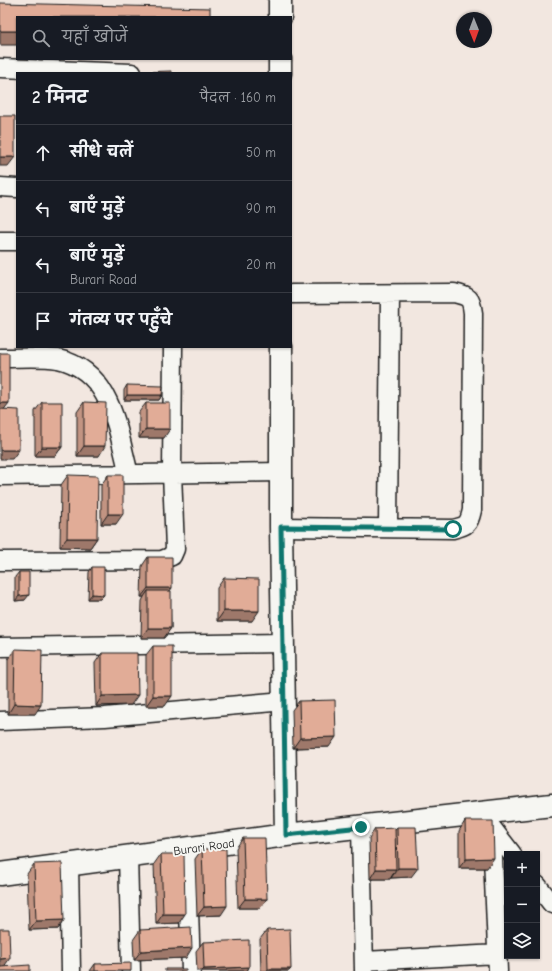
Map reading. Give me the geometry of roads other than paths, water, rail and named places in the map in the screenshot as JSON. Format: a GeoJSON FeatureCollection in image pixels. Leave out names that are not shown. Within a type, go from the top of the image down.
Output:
{"type":"FeatureCollection","features":[{"type":"Feature","properties":{"kind":"main road"},"geometry":{"type":"LineString","coordinates":[[280,0],[280,16]]}},
{"type":"Feature","properties":{"kind":"main road"},"geometry":{"type":"LineString","coordinates":[[280,60],[280,72]]}},
{"type":"Feature","properties":{"kind":"main road"},"geometry":{"type":"LineString","coordinates":[[280,348],[281,527],[286,835]]}},
{"type":"Feature","properties":{"kind":"main road","name":"Burari Road"},"geometry":{"type":"LineString","coordinates":[[0,874],[286,835],[361,827],[491,820],[552,805]]}},
{"type":"Feature","properties":{"kind":"street"},"geometry":{"type":"LineString","coordinates":[[0,68],[106,72]]}},
{"type":"Feature","properties":{"kind":"street"},"geometry":{"type":"LineString","coordinates":[[0,187],[16,188]]}},
{"type":"Feature","properties":{"kind":"street"},"geometry":{"type":"LineString","coordinates":[[0,241],[16,241]]}},
{"type":"Feature","properties":{"kind":"street"},"geometry":{"type":"LineString","coordinates":[[281,527],[453,529],[463,527],[470,521],[472,510],[472,303],[466,296],[454,293],[292,294]]}},
{"type":"Feature","properties":{"kind":"street"},"geometry":{"type":"LineString","coordinates":[[388,528],[390,294]]}},
{"type":"Feature","properties":{"kind":"street"},"geometry":{"type":"LineString","coordinates":[[0,561],[162,560],[172,556],[175,549],[172,473],[173,348]]}},
{"type":"Feature","properties":{"kind":"street"},"geometry":{"type":"LineString","coordinates":[[0,358],[57,359],[73,364],[87,372],[108,398],[114,415],[129,474]]}},
{"type":"Feature","properties":{"kind":"street"},"geometry":{"type":"LineString","coordinates":[[0,476],[281,472]]}},
{"type":"Feature","properties":{"kind":"street"},"geometry":{"type":"LineString","coordinates":[[0,647],[283,643]]}},
{"type":"Feature","properties":{"kind":"street"},"geometry":{"type":"LineString","coordinates":[[0,721],[105,717],[284,701]]}},
{"type":"Feature","properties":{"kind":"street"},"geometry":{"type":"LineString","coordinates":[[491,820],[510,851]]}},
{"type":"Feature","properties":{"kind":"street"},"geometry":{"type":"LineString","coordinates":[[361,827],[364,966],[498,963],[491,820]]}},
{"type":"Feature","properties":{"kind":"street"},"geometry":{"type":"LineString","coordinates":[[187,849],[191,971]]}},
{"type":"Feature","properties":{"kind":"street"},"geometry":{"type":"LineString","coordinates":[[128,856],[131,971]]}},
{"type":"Feature","properties":{"kind":"street"},"geometry":{"type":"LineString","coordinates":[[69,864],[71,971]]}},
{"type":"Feature","properties":{"kind":"street"},"geometry":{"type":"LineString","coordinates":[[539,887],[552,904]]}}]}
